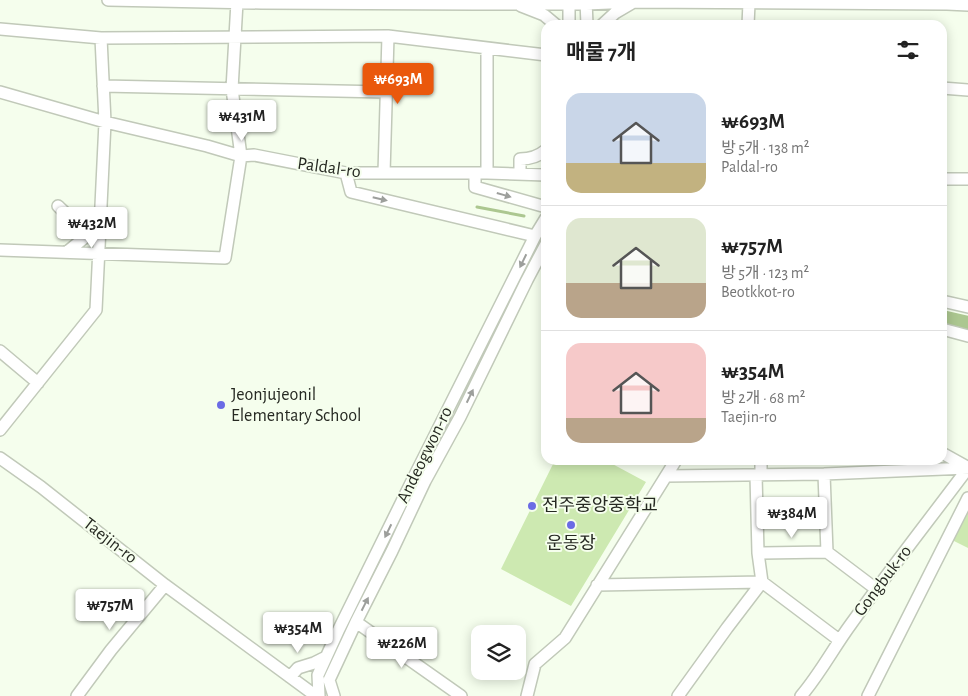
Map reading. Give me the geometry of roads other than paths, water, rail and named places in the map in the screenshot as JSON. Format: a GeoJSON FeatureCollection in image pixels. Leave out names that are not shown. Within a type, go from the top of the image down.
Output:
{"type":"FeatureCollection","features":[{"type":"Feature","properties":{"kind":"street"},"geometry":{"type":"LineString","coordinates":[[108,0],[515,4],[633,2],[968,5]]}},
{"type":"Feature","properties":{"kind":"street"},"geometry":{"type":"LineString","coordinates":[[0,250],[225,258],[241,156],[232,89],[237,2]]}},
{"type":"Feature","properties":{"kind":"street"},"geometry":{"type":"LineString","coordinates":[[569,20],[570,2]]}},
{"type":"Feature","properties":{"kind":"street"},"geometry":{"type":"LineString","coordinates":[[586,2],[586,20]]}},
{"type":"Feature","properties":{"kind":"street"},"geometry":{"type":"LineString","coordinates":[[607,20],[633,2]]}},
{"type":"Feature","properties":{"kind":"street"},"geometry":{"type":"LineString","coordinates":[[748,20],[749,3]]}},
{"type":"Feature","properties":{"kind":"street"},"geometry":{"type":"LineString","coordinates":[[515,4],[544,15],[550,20]]}},
{"type":"Feature","properties":{"kind":"street"},"geometry":{"type":"LineString","coordinates":[[0,29],[101,38],[388,36],[541,55]]}},
{"type":"Feature","properties":{"kind":"street"},"geometry":{"type":"LineString","coordinates":[[384,173],[388,36]]}},
{"type":"Feature","properties":{"kind":"street"},"geometry":{"type":"LineString","coordinates":[[0,430],[96,310],[105,122],[101,38]]}},
{"type":"Feature","properties":{"kind":"street"},"geometry":{"type":"LineString","coordinates":[[487,173],[488,48]]}},
{"type":"Feature","properties":{"kind":"street"},"geometry":{"type":"LineString","coordinates":[[103,86],[386,92]]}},
{"type":"Feature","properties":{"kind":"street"},"geometry":{"type":"LineString","coordinates":[[947,88],[968,90]]}},
{"type":"Feature","properties":{"kind":"street","name":"Paldal-ro"},"geometry":{"type":"LineString","coordinates":[[0,92],[105,122],[241,156],[254,155],[346,173],[541,174]]}},
{"type":"Feature","properties":{"kind":"street"},"geometry":{"type":"LineString","coordinates":[[520,174],[520,159],[541,154]]}},
{"type":"Feature","properties":{"kind":"street"},"geometry":{"type":"LineString","coordinates":[[346,173],[351,192],[536,236]]}},
{"type":"Feature","properties":{"kind":"street"},"geometry":{"type":"LineString","coordinates":[[475,174],[475,187],[541,206]]}},
{"type":"Feature","properties":{"kind":"street"},"geometry":{"type":"LineString","coordinates":[[947,179],[968,179]]}},
{"type":"Feature","properties":{"kind":"street"},"geometry":{"type":"LineString","coordinates":[[58,206],[88,235]]}},
{"type":"Feature","properties":{"kind":"street"},"geometry":{"type":"LineString","coordinates":[[67,252],[100,225]]}},
{"type":"Feature","properties":{"kind":"street","name":"Andeogwon-ro"},"geometry":{"type":"LineString","coordinates":[[318,696],[318,675],[326,657],[422,460],[541,227]]}},
{"type":"Feature","properties":{"kind":"street","name":"Andeogwon-ro"},"geometry":{"type":"LineString","coordinates":[[334,696],[329,680],[356,622],[425,481],[460,417],[541,253]]}},
{"type":"Feature","properties":{"kind":"street"},"geometry":{"type":"LineString","coordinates":[[947,302],[968,306]]}},
{"type":"Feature","properties":{"kind":"street"},"geometry":{"type":"LineString","coordinates":[[947,330],[968,336]]}},
{"type":"Feature","properties":{"kind":"street"},"geometry":{"type":"LineString","coordinates":[[0,351],[38,382]]}},
{"type":"Feature","properties":{"kind":"street"},"geometry":{"type":"LineString","coordinates":[[947,456],[968,468]]}},
{"type":"Feature","properties":{"kind":"street","name":"Taejin-ro"},"geometry":{"type":"LineString","coordinates":[[0,458],[42,487],[165,585],[318,696]]}},
{"type":"Feature","properties":{"kind":"street"},"geometry":{"type":"LineString","coordinates":[[526,696],[536,664],[565,638],[673,465]]}},
{"type":"Feature","properties":{"kind":"street"},"geometry":{"type":"LineString","coordinates":[[678,696],[762,582],[758,553],[758,475],[760,465]]}},
{"type":"Feature","properties":{"kind":"street"},"geometry":{"type":"LineString","coordinates":[[666,476],[824,474],[968,468]]}},
{"type":"Feature","properties":{"kind":"street","name":"Gongbuk-ro"},"geometry":{"type":"LineString","coordinates":[[801,696],[876,589],[968,468]]}},
{"type":"Feature","properties":{"kind":"street"},"geometry":{"type":"LineString","coordinates":[[824,474],[827,552]]}},
{"type":"Feature","properties":{"kind":"street"},"geometry":{"type":"LineString","coordinates":[[868,696],[968,498]]}},
{"type":"Feature","properties":{"kind":"street"},"geometry":{"type":"LineString","coordinates":[[758,553],[827,552],[876,589]]}},
{"type":"Feature","properties":{"kind":"street"},"geometry":{"type":"LineString","coordinates":[[597,585],[762,582],[840,640]]}},
{"type":"Feature","properties":{"kind":"street"},"geometry":{"type":"LineString","coordinates":[[77,696],[111,650],[165,585]]}},
{"type":"Feature","properties":{"kind":"street"},"geometry":{"type":"LineString","coordinates":[[356,622],[461,696]]}},
{"type":"Feature","properties":{"kind":"street"},"geometry":{"type":"LineString","coordinates":[[290,677],[298,668],[326,657]]}},
{"type":"Feature","properties":{"kind":"waterway"},"geometry":{"type":"LineString","coordinates":[[477,207],[524,216]]}},
{"type":"Feature","properties":{"kind":"waterway"},"geometry":{"type":"LineString","coordinates":[[947,320],[968,325]]}},
{"type":"Feature","properties":{"kind":"place","name":"Jeonjujeonil Elementary School"},"geometry":{"type":"Point","coordinates":[221,405]}},
{"type":"Feature","properties":{"kind":"place","name":"전주중앙중학교"},"geometry":{"type":"Point","coordinates":[532,506]}},
{"type":"Feature","properties":{"kind":"place","name":"운동장"},"geometry":{"type":"Point","coordinates":[571,525]}}]}
